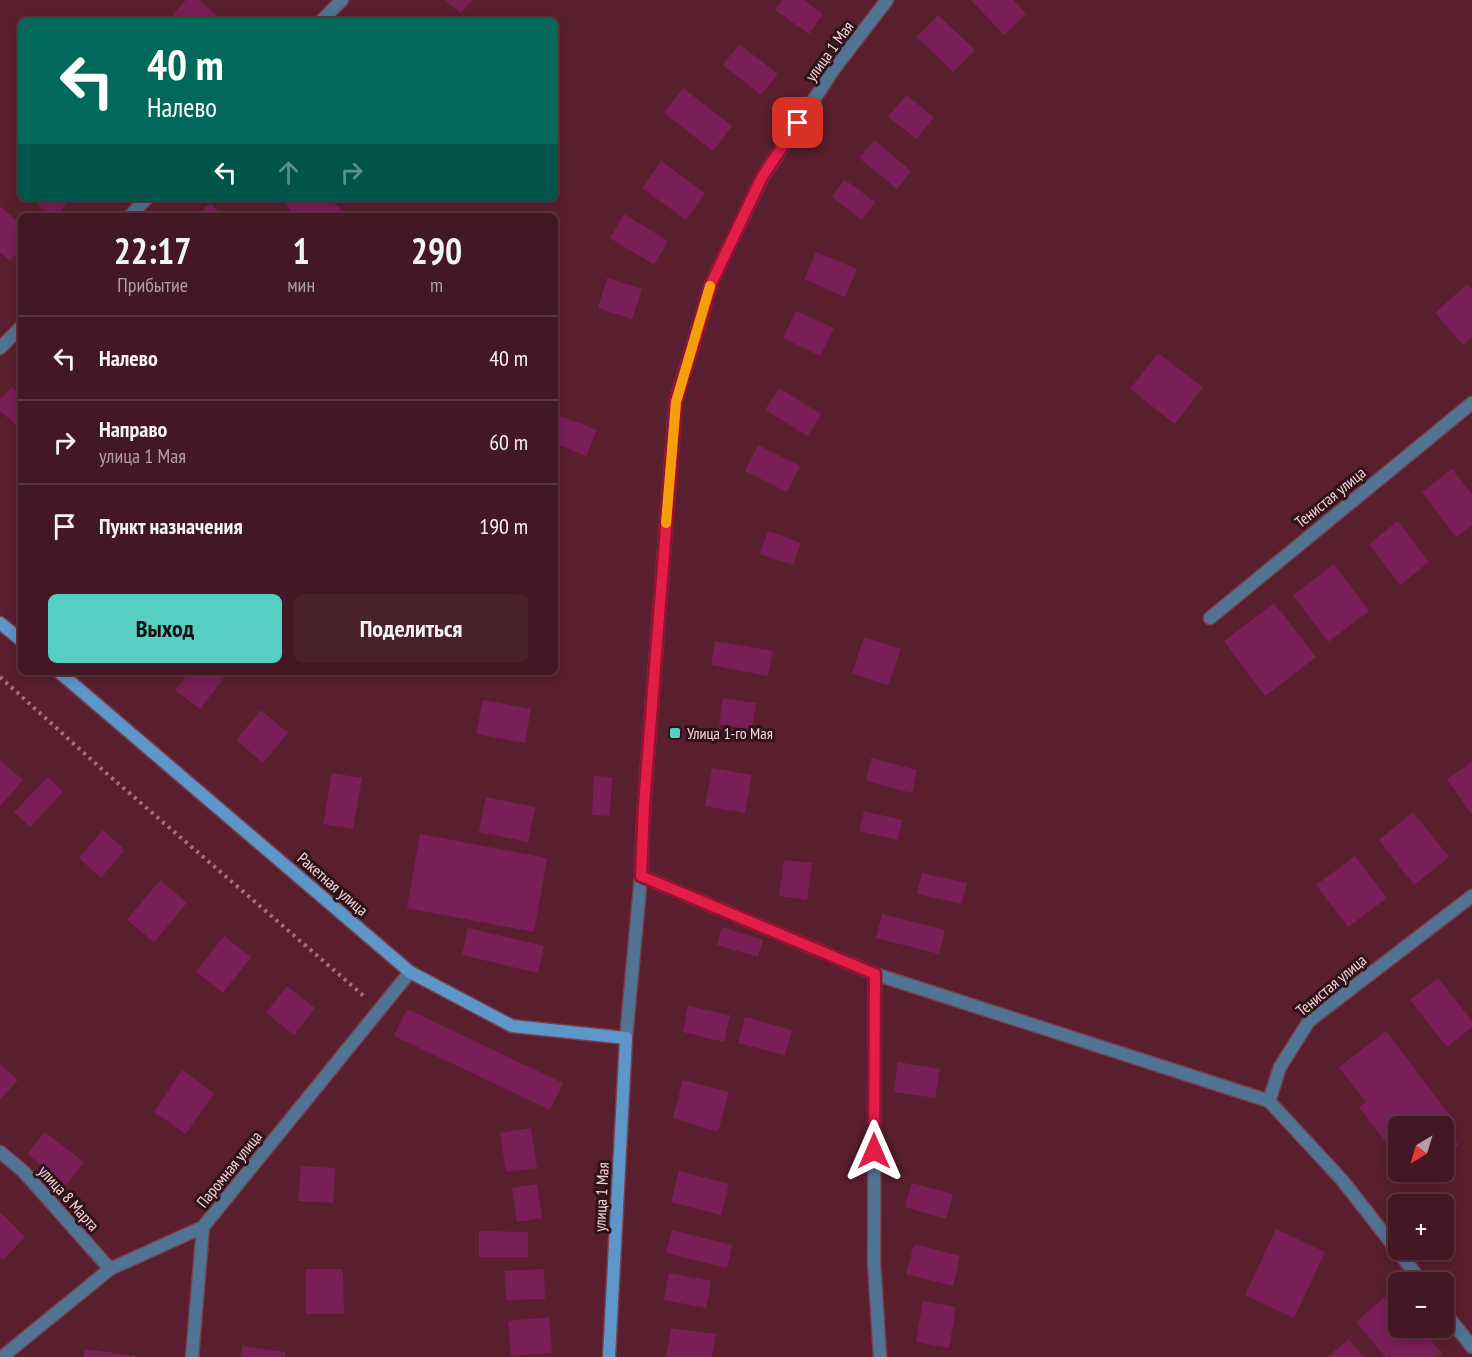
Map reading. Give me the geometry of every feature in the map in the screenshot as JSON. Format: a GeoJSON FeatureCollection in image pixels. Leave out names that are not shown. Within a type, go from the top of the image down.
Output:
{"type":"FeatureCollection","features":[{"type":"Feature","properties":{"kind":"main road"},"geometry":{"type":"LineString","coordinates":[[0,623],[18,638]]}},
{"type":"Feature","properties":{"kind":"main road","name":"Ракетная улица"},"geometry":{"type":"LineString","coordinates":[[63,675],[410,972],[512,1026],[626,1038]]}},
{"type":"Feature","properties":{"kind":"main road","name":"улица 1 Мая"},"geometry":{"type":"LineString","coordinates":[[609,1357],[626,1038]]}},
{"type":"Feature","properties":{"kind":"street"},"geometry":{"type":"LineString","coordinates":[[324,18],[342,0]]}},
{"type":"Feature","properties":{"kind":"street","name":"улица 1 Мая"},"geometry":{"type":"LineString","coordinates":[[626,1038],[641,876],[644,805],[676,402],[712,282],[762,177],[834,69],[887,0]]}},
{"type":"Feature","properties":{"kind":"street"},"geometry":{"type":"LineString","coordinates":[[133,213],[144,201]]}},
{"type":"Feature","properties":{"kind":"street"},"geometry":{"type":"LineString","coordinates":[[0,348],[18,330]]}},
{"type":"Feature","properties":{"kind":"street","name":"Тенистая улица"},"geometry":{"type":"LineString","coordinates":[[1210,618],[1472,403]]}},
{"type":"Feature","properties":{"kind":"street"},"geometry":{"type":"LineString","coordinates":[[641,876],[875,974],[1269,1101],[1342,1180],[1414,1272]]}},
{"type":"Feature","properties":{"kind":"street","name":"Тенистая улица"},"geometry":{"type":"LineString","coordinates":[[1269,1101],[1280,1067],[1309,1022],[1472,896]]}},
{"type":"Feature","properties":{"kind":"street","name":"Паромная улица"},"geometry":{"type":"LineString","coordinates":[[2,1357],[110,1269],[203,1227],[410,972]]}},
{"type":"Feature","properties":{"kind":"street"},"geometry":{"type":"LineString","coordinates":[[875,974],[874,1262],[880,1357]]}},
{"type":"Feature","properties":{"kind":"street","name":"улица 8 Марта"},"geometry":{"type":"LineString","coordinates":[[0,1152],[23,1171],[110,1269]]}},
{"type":"Feature","properties":{"kind":"street"},"geometry":{"type":"LineString","coordinates":[[192,1357],[203,1227]]}},
{"type":"Feature","properties":{"kind":"street"},"geometry":{"type":"LineString","coordinates":[[1454,1324],[1472,1347]]}},
{"type":"Feature","properties":{"kind":"path"},"geometry":{"type":"LineString","coordinates":[[0,677],[105,772],[380,1010]]}},
{"type":"Feature","properties":{"kind":"building"},"geometry":{"type":"Polygon","coordinates":[[[186,0],[199,0],[220,18],[174,18],[172,16],[186,0]]]}},
{"type":"Feature","properties":{"kind":"building"},"geometry":{"type":"Polygon","coordinates":[[[445,0],[472,0],[461,13],[445,0]]]}},
{"type":"Feature","properties":{"kind":"building"},"geometry":{"type":"Polygon","coordinates":[[[782,0],[804,0],[823,14],[809,34],[775,10],[782,0]]]}},
{"type":"Feature","properties":{"kind":"building"},"geometry":{"type":"Polygon","coordinates":[[[971,0],[1013,0],[1026,14],[1004,35],[971,0]]]}},
{"type":"Feature","properties":{"kind":"building"},"geometry":{"type":"Polygon","coordinates":[[[938,15],[975,50],[953,72],[917,37],[938,15]]]}},
{"type":"Feature","properties":{"kind":"building"},"geometry":{"type":"Polygon","coordinates":[[[739,44],[778,74],[761,95],[723,65],[739,44]]]}},
{"type":"Feature","properties":{"kind":"building"},"geometry":{"type":"Polygon","coordinates":[[[683,88],[732,126],[713,151],[664,113],[683,88]]]}},
{"type":"Feature","properties":{"kind":"building"},"geometry":{"type":"Polygon","coordinates":[[[906,95],[934,117],[917,139],[888,117],[906,95]]]}},
{"type":"Feature","properties":{"kind":"building"},"geometry":{"type":"Polygon","coordinates":[[[874,140],[911,171],[897,189],[859,158],[874,140]]]}},
{"type":"Feature","properties":{"kind":"building"},"geometry":{"type":"Polygon","coordinates":[[[661,161],[705,193],[686,220],[642,188],[661,161]]]}},
{"type":"Feature","properties":{"kind":"building"},"geometry":{"type":"Polygon","coordinates":[[[844,179],[875,202],[862,220],[832,197],[844,179]]]}},
{"type":"Feature","properties":{"kind":"building"},"geometry":{"type":"Polygon","coordinates":[[[34,201],[68,201],[58,213],[48,213],[34,201]]]}},
{"type":"Feature","properties":{"kind":"building"},"geometry":{"type":"Polygon","coordinates":[[[286,201],[332,201],[342,211],[340,213],[294,213],[284,203],[286,201]]]}},
{"type":"Feature","properties":{"kind":"building"},"geometry":{"type":"Polygon","coordinates":[[[210,203],[221,213],[201,213],[210,203]]]}},
{"type":"Feature","properties":{"kind":"building"},"geometry":{"type":"Polygon","coordinates":[[[0,206],[18,222],[18,252],[10,261],[0,252],[0,206]]]}},
{"type":"Feature","properties":{"kind":"building"},"geometry":{"type":"Polygon","coordinates":[[[624,214],[668,241],[654,265],[610,238],[624,214]]]}},
{"type":"Feature","properties":{"kind":"building"},"geometry":{"type":"Polygon","coordinates":[[[816,252],[857,269],[845,297],[804,279],[816,252]]]}},
{"type":"Feature","properties":{"kind":"building"},"geometry":{"type":"Polygon","coordinates":[[[607,278],[642,289],[632,319],[598,308],[607,278]]]}},
{"type":"Feature","properties":{"kind":"building"},"geometry":{"type":"Polygon","coordinates":[[[1467,284],[1472,289],[1472,337],[1463,345],[1435,313],[1467,284]]]}},
{"type":"Feature","properties":{"kind":"building"},"geometry":{"type":"Polygon","coordinates":[[[796,311],[834,328],[820,356],[783,338],[796,311]]]}},
{"type":"Feature","properties":{"kind":"building"},"geometry":{"type":"Polygon","coordinates":[[[1158,353],[1203,387],[1175,424],[1130,389],[1158,353]]]}},
{"type":"Feature","properties":{"kind":"building"},"geometry":{"type":"Polygon","coordinates":[[[11,387],[18,393],[18,426],[0,411],[0,400],[11,387]]]}},
{"type":"Feature","properties":{"kind":"building"},"geometry":{"type":"Polygon","coordinates":[[[779,388],[821,414],[808,436],[765,410],[779,388]]]}},
{"type":"Feature","properties":{"kind":"building"},"geometry":{"type":"Polygon","coordinates":[[[558,415],[597,430],[586,456],[558,444],[558,415]]]}},
{"type":"Feature","properties":{"kind":"building"},"geometry":{"type":"Polygon","coordinates":[[[758,445],[800,466],[787,492],[745,471],[758,445]]]}},
{"type":"Feature","properties":{"kind":"building"},"geometry":{"type":"Polygon","coordinates":[[[1452,469],[1472,495],[1472,525],[1456,537],[1422,492],[1452,469]]]}},
{"type":"Feature","properties":{"kind":"building"},"geometry":{"type":"Polygon","coordinates":[[[1398,521],[1429,562],[1400,585],[1369,544],[1398,521]]]}},
{"type":"Feature","properties":{"kind":"building"},"geometry":{"type":"Polygon","coordinates":[[[768,531],[801,543],[793,565],[760,554],[768,531]]]}},
{"type":"Feature","properties":{"kind":"building"},"geometry":{"type":"Polygon","coordinates":[[[1334,564],[1369,611],[1328,642],[1293,595],[1334,564]]]}},
{"type":"Feature","properties":{"kind":"building"},"geometry":{"type":"Polygon","coordinates":[[[1274,603],[1316,657],[1265,696],[1224,641],[1274,603]]]}},
{"type":"Feature","properties":{"kind":"building"},"geometry":{"type":"Polygon","coordinates":[[[864,637],[901,649],[888,685],[852,673],[864,637]]]}},
{"type":"Feature","properties":{"kind":"building"},"geometry":{"type":"Polygon","coordinates":[[[715,641],[773,651],[768,676],[711,665],[715,641]]]}},
{"type":"Feature","properties":{"kind":"building"},"geometry":{"type":"Polygon","coordinates":[[[187,675],[220,675],[224,678],[200,709],[175,690],[187,675]]]}},
{"type":"Feature","properties":{"kind":"building"},"geometry":{"type":"Polygon","coordinates":[[[723,698],[756,703],[752,730],[719,724],[723,698]]]}},
{"type":"Feature","properties":{"kind":"building"},"geometry":{"type":"Polygon","coordinates":[[[483,700],[531,709],[525,743],[476,734],[483,700]]]}},
{"type":"Feature","properties":{"kind":"building"},"geometry":{"type":"Polygon","coordinates":[[[261,710],[288,733],[263,763],[236,740],[261,710]]]}},
{"type":"Feature","properties":{"kind":"building"},"geometry":{"type":"Polygon","coordinates":[[[871,758],[917,770],[912,793],[866,781],[871,758]]]}},
{"type":"Feature","properties":{"kind":"building"},"geometry":{"type":"Polygon","coordinates":[[[0,760],[23,780],[0,806],[0,760]]]}},
{"type":"Feature","properties":{"kind":"building"},"geometry":{"type":"Polygon","coordinates":[[[1472,762],[1472,815],[1447,779],[1472,762]]]}},
{"type":"Feature","properties":{"kind":"building"},"geometry":{"type":"Polygon","coordinates":[[[712,768],[752,775],[745,813],[705,806],[712,768]]]}},
{"type":"Feature","properties":{"kind":"building"},"geometry":{"type":"Polygon","coordinates":[[[332,773],[362,778],[353,829],[323,824],[332,773]]]}},
{"type":"Feature","properties":{"kind":"building"},"geometry":{"type":"Polygon","coordinates":[[[594,776],[612,777],[610,816],[592,815],[594,776]]]}},
{"type":"Feature","properties":{"kind":"building"},"geometry":{"type":"Polygon","coordinates":[[[48,777],[63,792],[30,827],[14,812],[48,777]]]}},
{"type":"Feature","properties":{"kind":"building"},"geometry":{"type":"Polygon","coordinates":[[[486,797],[535,807],[528,842],[479,832],[486,797]]]}},
{"type":"Feature","properties":{"kind":"building"},"geometry":{"type":"Polygon","coordinates":[[[864,811],[902,820],[898,840],[859,831],[864,811]]]}},
{"type":"Feature","properties":{"kind":"building"},"geometry":{"type":"Polygon","coordinates":[[[1413,812],[1449,857],[1414,885],[1379,840],[1413,812]]]}},
{"type":"Feature","properties":{"kind":"building"},"geometry":{"type":"Polygon","coordinates":[[[103,830],[125,850],[101,878],[79,858],[103,830]]]}},
{"type":"Feature","properties":{"kind":"building"},"geometry":{"type":"Polygon","coordinates":[[[420,834],[547,858],[534,932],[407,908],[420,834]]]}},
{"type":"Feature","properties":{"kind":"building"},"geometry":{"type":"Polygon","coordinates":[[[1355,856],[1387,898],[1348,927],[1316,885],[1355,856]]]}},
{"type":"Feature","properties":{"kind":"building"},"geometry":{"type":"Polygon","coordinates":[[[784,860],[812,863],[807,900],[779,896],[784,860]]]}},
{"type":"Feature","properties":{"kind":"building"},"geometry":{"type":"Polygon","coordinates":[[[922,873],[967,883],[962,904],[917,894],[922,873]]]}},
{"type":"Feature","properties":{"kind":"building"},"geometry":{"type":"Polygon","coordinates":[[[160,880],[187,903],[154,942],[127,920],[160,880]]]}},
{"type":"Feature","properties":{"kind":"building"},"geometry":{"type":"Polygon","coordinates":[[[882,914],[945,930],[939,954],[876,938],[882,914]]]}},
{"type":"Feature","properties":{"kind":"building"},"geometry":{"type":"Polygon","coordinates":[[[722,927],[763,940],[758,957],[717,945],[722,927]]]}},
{"type":"Feature","properties":{"kind":"building"},"geometry":{"type":"Polygon","coordinates":[[[468,928],[544,946],[538,973],[462,955],[468,928]]]}},
{"type":"Feature","properties":{"kind":"building"},"geometry":{"type":"Polygon","coordinates":[[[224,936],[251,957],[223,993],[196,972],[224,936]]]}},
{"type":"Feature","properties":{"kind":"building"},"geometry":{"type":"Polygon","coordinates":[[[1438,978],[1472,1021],[1472,1027],[1447,1047],[1410,1000],[1438,978]]]}},
{"type":"Feature","properties":{"kind":"building"},"geometry":{"type":"Polygon","coordinates":[[[287,986],[315,1008],[294,1035],[266,1013],[287,986]]]}},
{"type":"Feature","properties":{"kind":"building"},"geometry":{"type":"Polygon","coordinates":[[[688,1006],[730,1015],[724,1042],[683,1032],[688,1006]]]}},
{"type":"Feature","properties":{"kind":"building"},"geometry":{"type":"Polygon","coordinates":[[[407,1009],[563,1083],[550,1110],[394,1036],[407,1009]]]}},
{"type":"Feature","properties":{"kind":"building"},"geometry":{"type":"Polygon","coordinates":[[[745,1017],[792,1030],[785,1055],[738,1043],[745,1017]]]}},
{"type":"Feature","properties":{"kind":"building"},"geometry":{"type":"Polygon","coordinates":[[[1386,1031],[1450,1116],[1388,1116],[1388,1146],[1359,1107],[1366,1102],[1339,1067],[1386,1031]]]}},
{"type":"Feature","properties":{"kind":"building"},"geometry":{"type":"Polygon","coordinates":[[[898,1062],[940,1069],[935,1098],[894,1092],[898,1062]]]}},
{"type":"Feature","properties":{"kind":"building"},"geometry":{"type":"Polygon","coordinates":[[[0,1064],[18,1080],[0,1100],[0,1064]]]}},
{"type":"Feature","properties":{"kind":"building"},"geometry":{"type":"Polygon","coordinates":[[[182,1070],[214,1093],[186,1134],[154,1112],[182,1070]]]}},
{"type":"Feature","properties":{"kind":"building"},"geometry":{"type":"Polygon","coordinates":[[[683,1080],[729,1092],[718,1132],[673,1118],[683,1080]]]}},
{"type":"Feature","properties":{"kind":"building"},"geometry":{"type":"Polygon","coordinates":[[[531,1128],[537,1168],[506,1172],[500,1133],[531,1128]]]}},
{"type":"Feature","properties":{"kind":"building"},"geometry":{"type":"Polygon","coordinates":[[[45,1132],[84,1162],[66,1185],[27,1154],[45,1132]]]}},
{"type":"Feature","properties":{"kind":"building"},"geometry":{"type":"Polygon","coordinates":[[[1454,1139],[1459,1145],[1454,1149],[1454,1139]]]}},
{"type":"Feature","properties":{"kind":"building"},"geometry":{"type":"Polygon","coordinates":[[[301,1166],[335,1168],[333,1203],[298,1201],[301,1166]]]}},
{"type":"Feature","properties":{"kind":"building"},"geometry":{"type":"Polygon","coordinates":[[[679,1171],[729,1184],[721,1215],[671,1202],[679,1171]]]}},
{"type":"Feature","properties":{"kind":"building"},"geometry":{"type":"Polygon","coordinates":[[[912,1183],[953,1194],[946,1219],[905,1207],[912,1183]]]}},
{"type":"Feature","properties":{"kind":"building"},"geometry":{"type":"Polygon","coordinates":[[[537,1184],[542,1218],[517,1222],[512,1188],[537,1184]]]}},
{"type":"Feature","properties":{"kind":"building"},"geometry":{"type":"Polygon","coordinates":[[[0,1212],[25,1237],[3,1260],[0,1257],[0,1212]]]}},
{"type":"Feature","properties":{"kind":"building"},"geometry":{"type":"Polygon","coordinates":[[[1276,1229],[1325,1252],[1294,1318],[1245,1295],[1276,1229]]]}},
{"type":"Feature","properties":{"kind":"building"},"geometry":{"type":"Polygon","coordinates":[[[672,1230],[732,1245],[727,1268],[666,1253],[672,1230]]]}},
{"type":"Feature","properties":{"kind":"building"},"geometry":{"type":"Polygon","coordinates":[[[479,1231],[528,1232],[528,1257],[479,1257],[479,1231]]]}},
{"type":"Feature","properties":{"kind":"building"},"geometry":{"type":"Polygon","coordinates":[[[914,1244],[960,1256],[953,1286],[906,1274],[914,1244]]]}},
{"type":"Feature","properties":{"kind":"building"},"geometry":{"type":"Polygon","coordinates":[[[306,1269],[343,1269],[344,1314],[306,1314],[306,1269]]]}},
{"type":"Feature","properties":{"kind":"building"},"geometry":{"type":"Polygon","coordinates":[[[544,1269],[545,1299],[506,1300],[505,1271],[544,1269]]]}},
{"type":"Feature","properties":{"kind":"building"},"geometry":{"type":"Polygon","coordinates":[[[669,1273],[711,1281],[706,1308],[664,1300],[669,1273]]]}},
{"type":"Feature","properties":{"kind":"building"},"geometry":{"type":"Polygon","coordinates":[[[1388,1295],[1388,1338],[1429,1338],[1442,1353],[1437,1357],[1386,1357],[1356,1322],[1388,1295]]]}},
{"type":"Feature","properties":{"kind":"building"},"geometry":{"type":"Polygon","coordinates":[[[923,1301],[956,1307],[949,1348],[916,1342],[923,1301]]]}},
{"type":"Feature","properties":{"kind":"building"},"geometry":{"type":"Polygon","coordinates":[[[549,1317],[552,1353],[511,1356],[508,1321],[549,1317]]]}},
{"type":"Feature","properties":{"kind":"building"},"geometry":{"type":"Polygon","coordinates":[[[671,1328],[716,1334],[712,1357],[666,1357],[671,1328]]]}},
{"type":"Feature","properties":{"kind":"building"},"geometry":{"type":"Polygon","coordinates":[[[1349,1339],[1364,1357],[1327,1357],[1349,1339]]]}},
{"type":"Feature","properties":{"kind":"building"},"geometry":{"type":"Polygon","coordinates":[[[242,1346],[285,1352],[285,1357],[241,1357],[242,1346]]]}},
{"type":"Feature","properties":{"kind":"building"},"geometry":{"type":"Polygon","coordinates":[[[85,1349],[135,1356],[135,1357],[84,1357],[85,1349]]]}},
{"type":"Feature","properties":{"kind":"slow traffic"},"geometry":{"type":"LineString","coordinates":[[666,523],[676,402],[710,286]]}},
{"type":"Feature","properties":{"kind":"place","name":"Улица 1-го Мая"},"geometry":{"type":"Point","coordinates":[675,733]}},
{"type":"Feature","properties":{"kind":"route"},"geometry":{"type":"LineString","coordinates":[[798,123],[762,177],[712,282],[676,402],[644,805],[641,876],[875,974],[874,1151]]}}]}
